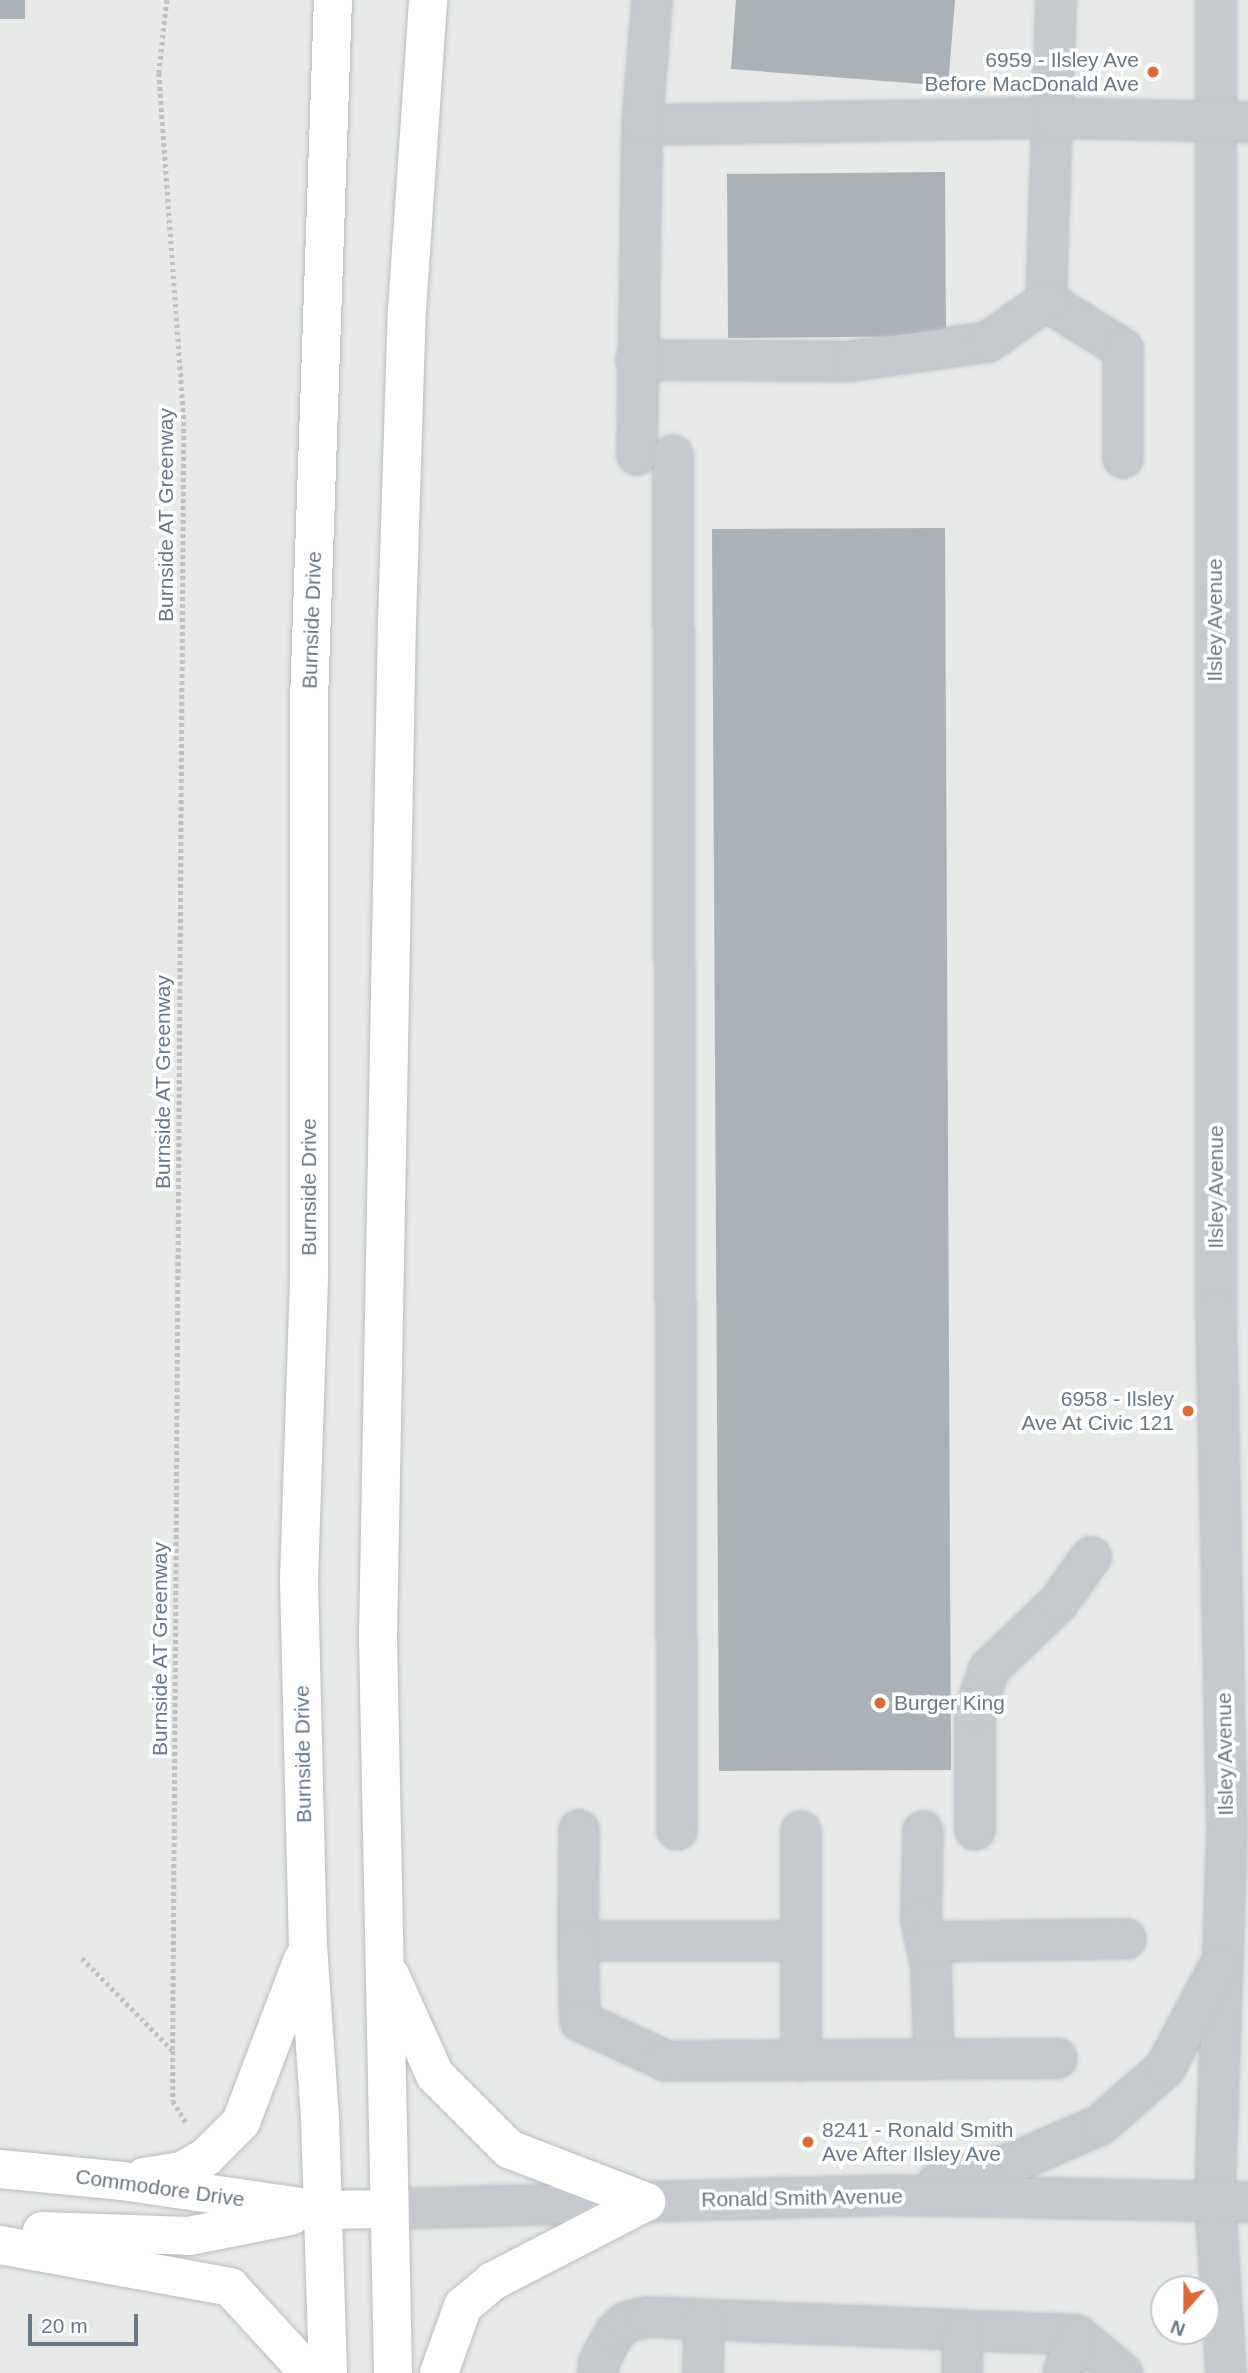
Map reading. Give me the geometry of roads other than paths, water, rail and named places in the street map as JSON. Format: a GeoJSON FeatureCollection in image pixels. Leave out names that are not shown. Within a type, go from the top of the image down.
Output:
{"type":"FeatureCollection","features":[{"type":"Feature","properties":{"kind":"main road","name":"Burnside Drive"},"geometry":{"type":"LineString","coordinates":[[328,2373],[320,2210],[320,2118],[308,1948],[299,1580],[309,1271],[309,700],[333,0]]}},
{"type":"Feature","properties":{"kind":"main road"},"geometry":{"type":"LineString","coordinates":[[393,2373],[378,1636],[396,636],[407,310],[428,0]]}},
{"type":"Feature","properties":{"kind":"main road"},"geometry":{"type":"LineString","coordinates":[[122,2181],[182,2171],[206,2157],[241,2122],[308,1948]]}},
{"type":"Feature","properties":{"kind":"main road"},"geometry":{"type":"LineString","coordinates":[[383,1961],[435,2075],[509,2149],[646,2202]]}},
{"type":"Feature","properties":{"kind":"main road","name":"Commodore Drive"},"geometry":{"type":"LineString","coordinates":[[0,2169],[122,2181],[320,2210],[389,2209]]}},
{"type":"Feature","properties":{"kind":"main road"},"geometry":{"type":"LineString","coordinates":[[439,2373],[463,2306],[494,2281],[646,2202]]}},
{"type":"Feature","properties":{"kind":"main road","name":"Commodore Drive"},"geometry":{"type":"LineString","coordinates":[[0,2230],[190,2235],[320,2210]]}},
{"type":"Feature","properties":{"kind":"main road"},"geometry":{"type":"LineString","coordinates":[[0,2245],[230,2287],[299,2362],[303,2373]]}},
{"type":"Feature","properties":{"kind":"street"},"geometry":{"type":"LineString","coordinates":[[652,0],[642,125],[636,360],[655,455],[677,1830]]}},
{"type":"Feature","properties":{"kind":"street"},"geometry":{"type":"LineString","coordinates":[[1046,301],[1056,0]]}},
{"type":"Feature","properties":{"kind":"street","name":"Ilsley Avenue"},"geometry":{"type":"LineString","coordinates":[[1216,0],[1233,123],[1232,1174],[1236,1749],[1224,1957],[1232,2187],[1226,2373]]}},
{"type":"Feature","properties":{"kind":"street"},"geometry":{"type":"LineString","coordinates":[[642,125],[1052,118],[1233,123]]}},
{"type":"Feature","properties":{"kind":"street"},"geometry":{"type":"LineString","coordinates":[[636,360],[851,361],[988,342],[1046,301]]}},
{"type":"Feature","properties":{"kind":"street"},"geometry":{"type":"LineString","coordinates":[[1046,301],[1123,349],[1123,458]]}},
{"type":"Feature","properties":{"kind":"street"},"geometry":{"type":"LineString","coordinates":[[975,1830],[975,1710],[989,1669],[1058,1603],[1091,1557]]}},
{"type":"Feature","properties":{"kind":"street"},"geometry":{"type":"LineString","coordinates":[[579,1830],[580,2021],[666,2061],[1057,2058]]}},
{"type":"Feature","properties":{"kind":"street"},"geometry":{"type":"LineString","coordinates":[[801,1831],[801,2061]]}},
{"type":"Feature","properties":{"kind":"street"},"geometry":{"type":"LineString","coordinates":[[923,1831],[921,1921],[928,1942],[934,2059]]}},
{"type":"Feature","properties":{"kind":"street"},"geometry":{"type":"LineString","coordinates":[[928,1942],[1126,1939]]}},
{"type":"Feature","properties":{"kind":"street"},"geometry":{"type":"LineString","coordinates":[[578,1941],[801,1941]]}},
{"type":"Feature","properties":{"kind":"street"},"geometry":{"type":"LineString","coordinates":[[889,2195],[1015,2162],[1100,2125],[1165,2068],[1224,1957]]}},
{"type":"Feature","properties":{"kind":"street","name":"Ronald Smith Avenue"},"geometry":{"type":"LineString","coordinates":[[389,2209],[1232,2187]]}},
{"type":"Feature","properties":{"kind":"street"},"geometry":{"type":"LineString","coordinates":[[598,2373],[604,2347],[626,2322],[648,2317],[1077,2335],[1122,2373]]}},
{"type":"Feature","properties":{"kind":"street"},"geometry":{"type":"LineString","coordinates":[[703,2373],[704,2320]]}},
{"type":"Feature","properties":{"kind":"street"},"geometry":{"type":"LineString","coordinates":[[962,2331],[962,2373]]}},
{"type":"Feature","properties":{"kind":"street"},"geometry":{"type":"LineString","coordinates":[[1063,2373],[1077,2335]]}},
{"type":"Feature","properties":{"kind":"place","name":"6959 - Ilsley Ave Before MacDonald Ave"},"geometry":{"type":"Point","coordinates":[1153,72]}},
{"type":"Feature","properties":{"kind":"place","name":"6958 - Ilsley Ave At Civic 121"},"geometry":{"type":"Point","coordinates":[1188,1411]}},
{"type":"Feature","properties":{"kind":"place","name":"Burger King"},"geometry":{"type":"Point","coordinates":[880,1703]}},
{"type":"Feature","properties":{"kind":"place","name":"8241 - Ronald Smith Ave After Ilsley Ave"},"geometry":{"type":"Point","coordinates":[808,2142]}}]}
